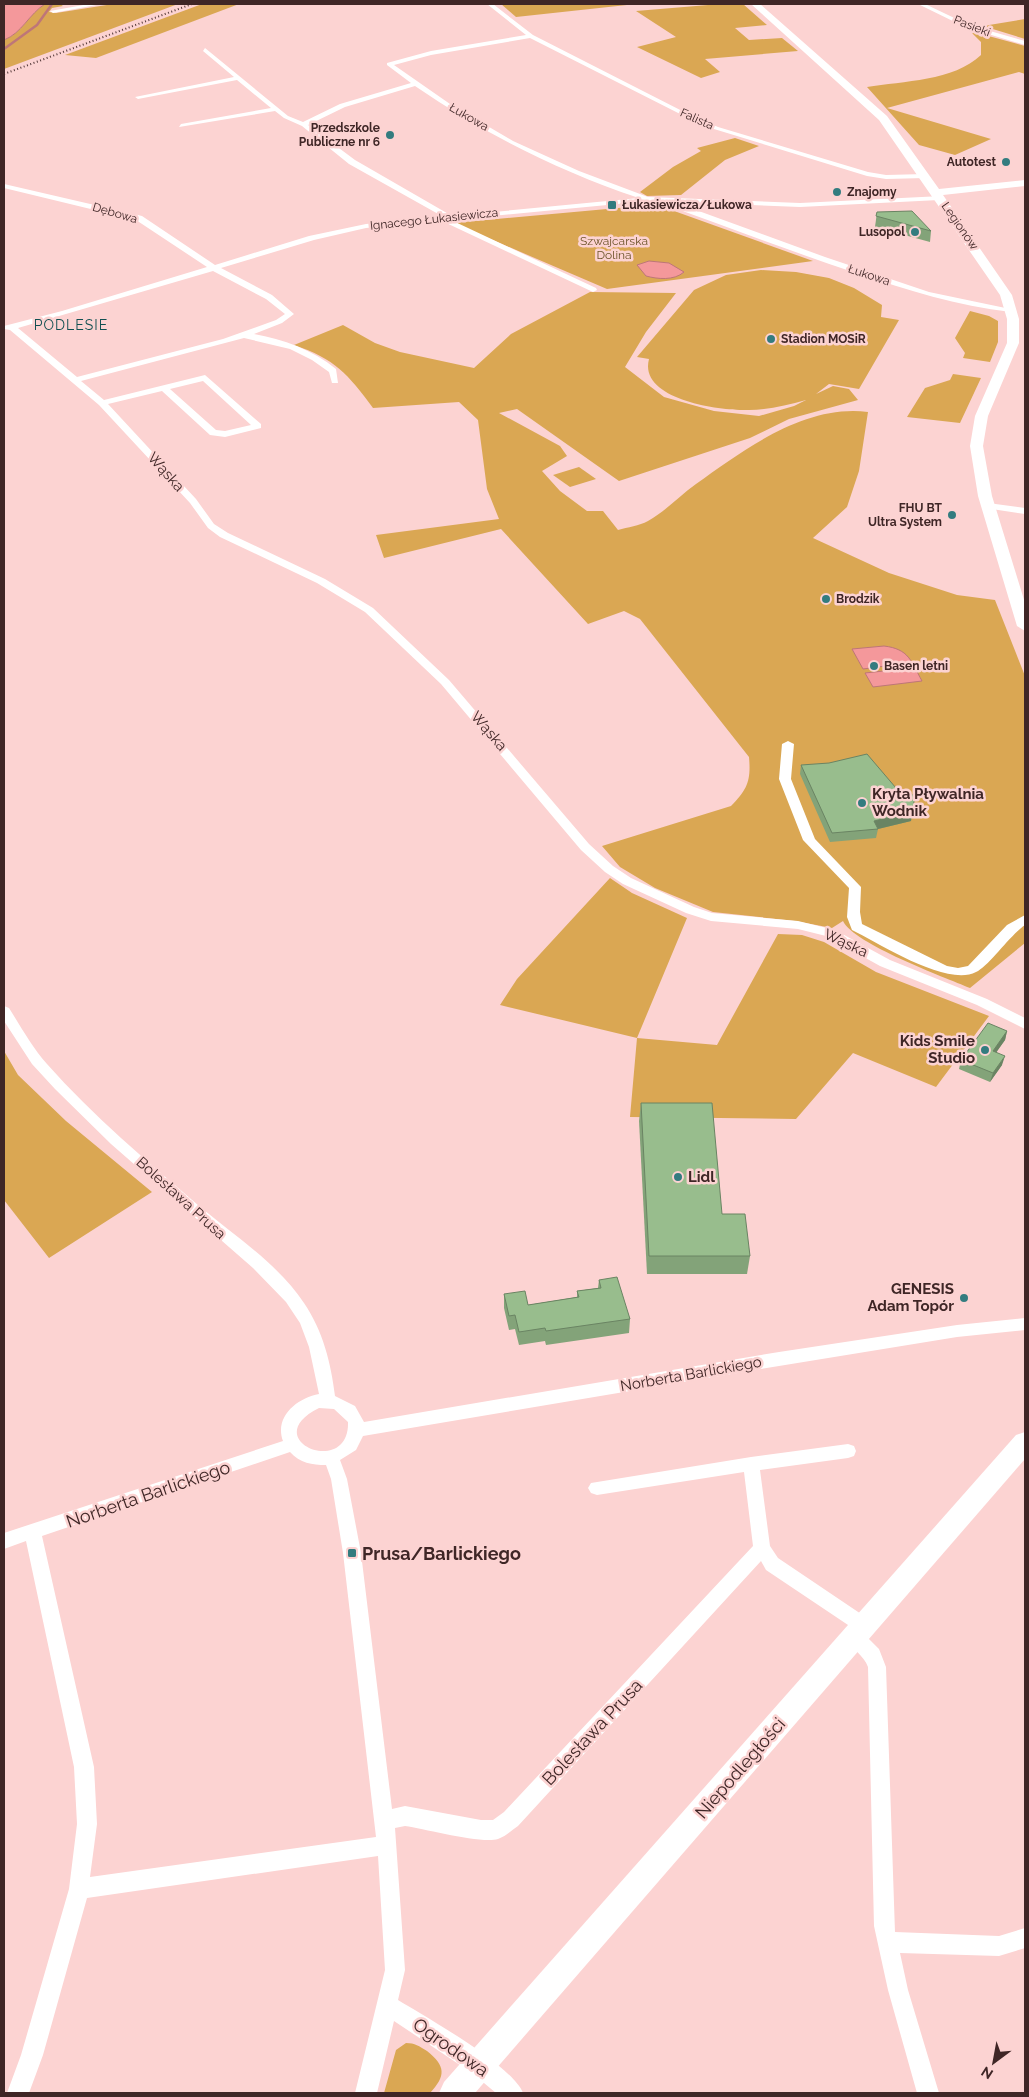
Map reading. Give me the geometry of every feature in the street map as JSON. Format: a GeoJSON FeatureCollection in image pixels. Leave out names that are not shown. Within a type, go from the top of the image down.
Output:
{"type":"FeatureCollection","features":[{"type":"Feature","properties":{"kind":"street"},"geometry":{"type":"LineString","coordinates":[[53,11],[99,4]]}},
{"type":"Feature","properties":{"kind":"street","name":"Falista"},"geometry":{"type":"LineString","coordinates":[[490,4],[531,36],[660,102],[716,128],[867,174],[926,182]]}},
{"type":"Feature","properties":{"kind":"street","name":"Legionów"},"geometry":{"type":"LineString","coordinates":[[755,4],[883,118],[926,182],[938,195],[1001,286],[1012,310],[1015,332],[1013,343],[978,428],[977,460],[988,506],[1025,626]]}},
{"type":"Feature","properties":{"kind":"street","name":"Pasieki"},"geometry":{"type":"LineString","coordinates":[[921,4],[967,26],[1025,43]]}},
{"type":"Feature","properties":{"kind":"street","name":"Łukowa"},"geometry":{"type":"LineString","coordinates":[[531,36],[431,52],[389,64],[415,84],[521,147],[560,165],[649,199],[927,294],[978,306],[1012,310]]}},
{"type":"Feature","properties":{"kind":"street"},"geometry":{"type":"LineString","coordinates":[[205,50],[276,109],[304,125],[352,162],[445,217],[453,225],[594,290]]}},
{"type":"Feature","properties":{"kind":"street"},"geometry":{"type":"LineString","coordinates":[[138,97],[238,78]]}},
{"type":"Feature","properties":{"kind":"street"},"geometry":{"type":"LineString","coordinates":[[304,125],[328,112],[415,84]]}},
{"type":"Feature","properties":{"kind":"street"},"geometry":{"type":"LineString","coordinates":[[181,126],[276,109]]}},
{"type":"Feature","properties":{"kind":"street"},"geometry":{"type":"LineString","coordinates":[[938,195],[964,194],[982,189],[1025,183]]}},
{"type":"Feature","properties":{"kind":"street","name":"Dębowa"},"geometry":{"type":"LineString","coordinates":[[4,186],[139,218],[214,268],[278,302],[290,314],[284,322],[243,336]]}},
{"type":"Feature","properties":{"kind":"street","name":"Ignacego Łukasiewicza"},"geometry":{"type":"LineString","coordinates":[[8,328],[343,230],[445,217],[649,199],[816,205],[938,195]]}},
{"type":"Feature","properties":{"kind":"street"},"geometry":{"type":"LineString","coordinates":[[691,212],[691,204],[698,201]]}},
{"type":"Feature","properties":{"kind":"street","name":"Łukowa"},"geometry":{"type":"LineString","coordinates":[[698,201],[707,208],[706,212],[709,216],[730,226]]}},
{"type":"Feature","properties":{"kind":"street"},"geometry":{"type":"LineString","coordinates":[[707,208],[721,202]]}},
{"type":"Feature","properties":{"kind":"street","name":"Wąska"},"geometry":{"type":"LineString","coordinates":[[8,328],[102,403],[193,501],[211,526],[224,535],[321,581],[369,610],[445,682],[585,847],[609,869],[658,896],[711,917],[798,925],[836,936],[885,963],[982,1002],[1025,1024]]}},
{"type":"Feature","properties":{"kind":"street"},"geometry":{"type":"LineString","coordinates":[[75,380],[243,336],[274,341],[318,360],[334,371],[335,381]]}},
{"type":"Feature","properties":{"kind":"street"},"geometry":{"type":"LineString","coordinates":[[102,403],[205,378],[258,426],[225,434],[213,434],[164,388]]}},
{"type":"Feature","properties":{"kind":"street"},"geometry":{"type":"LineString","coordinates":[[988,506],[1025,511]]}},
{"type":"Feature","properties":{"kind":"street"},"geometry":{"type":"LineString","coordinates":[[788,744],[785,779],[809,840],[855,887],[853,912],[854,920],[858,927],[944,970],[958,972],[972,969],[1012,928],[1025,919]]}},
{"type":"Feature","properties":{"kind":"street"},"geometry":{"type":"LineString","coordinates":[[836,936],[858,927]]}},
{"type":"Feature","properties":{"kind":"street","name":"Bolesława Prusa"},"geometry":{"type":"LineString","coordinates":[[4,1011],[41,1066],[75,1100],[166,1186],[292,1298],[309,1327],[323,1366],[328,1401]]}},
{"type":"Feature","properties":{"kind":"street","name":"Norberta Barlickiego"},"geometry":{"type":"LineString","coordinates":[[357,1430],[957,1331],[1025,1324]]}},
{"type":"Feature","properties":{"kind":"street"},"geometry":{"type":"LineString","coordinates":[[328,1401],[346,1407],[356,1421],[357,1430],[349,1447],[331,1457],[308,1457],[291,1445],[288,1436],[291,1418],[307,1404],[328,1401]]}},
{"type":"Feature","properties":{"kind":"street","name":"Niepodległości"},"geometry":{"type":"LineString","coordinates":[[455,2093],[1025,1442]]}},
{"type":"Feature","properties":{"kind":"street","name":"Norberta Barlickiego"},"geometry":{"type":"LineString","coordinates":[[4,1542],[291,1445]]}},
{"type":"Feature","properties":{"kind":"street"},"geometry":{"type":"LineString","coordinates":[[597,1488],[848,1451]]}},
{"type":"Feature","properties":{"kind":"street"},"geometry":{"type":"LineString","coordinates":[[331,1457],[339,1479],[352,1553],[387,1845],[395,1970],[366,2093]]}},
{"type":"Feature","properties":{"kind":"street"},"geometry":{"type":"LineString","coordinates":[[751,1464],[762,1548],[772,1564],[859,1631],[873,1655],[877,1667],[884,1926],[898,1990],[928,2093]]}},
{"type":"Feature","properties":{"kind":"street"},"geometry":{"type":"LineString","coordinates":[[18,2093],[32,2055],[79,1889],[87,1824],[84,1767],[33,1532]]}},
{"type":"Feature","properties":{"kind":"street","name":"Bolesława Prusa"},"geometry":{"type":"LineString","coordinates":[[384,1820],[405,1816],[482,1830],[496,1830],[511,1818],[762,1548]]}},
{"type":"Feature","properties":{"kind":"street"},"geometry":{"type":"LineString","coordinates":[[79,1889],[387,1845]]}},
{"type":"Feature","properties":{"kind":"street"},"geometry":{"type":"LineString","coordinates":[[888,1942],[999,1946],[1025,1938]]}},
{"type":"Feature","properties":{"kind":"street","name":"Ogrodowa"},"geometry":{"type":"LineString","coordinates":[[388,2005],[480,2065],[512,2093]]}},
{"type":"Feature","properties":{"kind":"green space"},"geometry":{"type":"Polygon","coordinates":[[[45,4],[60,4],[63,6],[52,8],[49,12],[56,13],[113,4],[178,4],[4,69],[4,40],[16,33],[45,4]]]}},
{"type":"Feature","properties":{"kind":"green space"},"geometry":{"type":"Polygon","coordinates":[[[202,4],[239,4],[96,58],[65,55],[202,4]]]}},
{"type":"Feature","properties":{"kind":"green space"},"geometry":{"type":"Polygon","coordinates":[[[501,4],[625,4],[627,5],[516,17],[501,4]]]}},
{"type":"Feature","properties":{"kind":"green space"},"geometry":{"type":"Polygon","coordinates":[[[720,4],[743,4],[767,25],[735,28],[749,40],[782,38],[798,51],[705,59],[720,72],[701,78],[637,47],[676,37],[636,11],[720,4]]]}},
{"type":"Feature","properties":{"kind":"green space"},"geometry":{"type":"Polygon","coordinates":[[[1025,19],[1025,39],[983,26],[1025,19]]]}},
{"type":"Feature","properties":{"kind":"green space"},"geometry":{"type":"Polygon","coordinates":[[[970,31],[1025,46],[1025,74],[1019,72],[887,108],[991,139],[955,155],[919,145],[867,87],[943,75],[970,64],[981,55],[981,42],[970,31]]]}},
{"type":"Feature","properties":{"kind":"green space"},"geometry":{"type":"Polygon","coordinates":[[[735,138],[759,146],[725,160],[681,195],[647,196],[640,192],[673,167],[701,151],[697,148],[735,138]]]}},
{"type":"Feature","properties":{"kind":"green space","name":"Szwajcarska Dolina"},"geometry":{"type":"Polygon","coordinates":[[[640,206],[663,207],[813,261],[607,289],[453,223],[640,206]]]}},
{"type":"Feature","properties":{"kind":"green space"},"geometry":{"type":"Polygon","coordinates":[[[761,270],[796,272],[829,278],[854,288],[882,305],[881,317],[899,320],[859,389],[829,384],[816,394],[833,386],[849,389],[858,400],[789,419],[750,438],[619,481],[517,409],[499,413],[560,446],[567,456],[542,471],[560,491],[587,511],[603,511],[618,530],[641,524],[655,517],[735,457],[777,432],[821,415],[845,411],[868,412],[859,471],[847,507],[813,538],[889,573],[957,595],[995,600],[1025,676],[1025,943],[970,988],[881,949],[864,940],[843,921],[832,928],[795,921],[713,912],[655,888],[620,867],[602,846],[731,806],[747,784],[749,778],[749,757],[640,619],[624,611],[588,624],[501,529],[384,558],[376,535],[499,519],[487,489],[478,420],[459,402],[373,408],[356,386],[339,369],[320,356],[294,345],[343,325],[375,343],[400,352],[474,368],[511,334],[590,292],[676,293],[646,332],[625,367],[664,397],[714,411],[759,416],[794,406],[806,400],[756,410],[736,410],[703,405],[669,393],[656,384],[649,373],[649,359],[637,357],[694,290],[726,275],[761,270]]]}},
{"type":"Feature","properties":{"kind":"green space"},"geometry":{"type":"Polygon","coordinates":[[[970,311],[989,316],[998,321],[998,342],[990,362],[963,358],[965,353],[955,338],[970,311]]]}},
{"type":"Feature","properties":{"kind":"green space"},"geometry":{"type":"Polygon","coordinates":[[[953,374],[981,378],[960,423],[907,417],[925,388],[950,380],[953,374]]]}},
{"type":"Feature","properties":{"kind":"green space"},"geometry":{"type":"Polygon","coordinates":[[[579,467],[596,479],[570,487],[553,475],[579,467]]]}},
{"type":"Feature","properties":{"kind":"green space"},"geometry":{"type":"Polygon","coordinates":[[[610,878],[632,893],[687,918],[637,1038],[500,1005],[517,979],[610,878]]]}},
{"type":"Feature","properties":{"kind":"green space"},"geometry":{"type":"Polygon","coordinates":[[[778,934],[802,935],[824,942],[876,972],[989,1016],[936,1087],[853,1053],[796,1119],[630,1117],[637,1038],[717,1045],[778,934]]]}},
{"type":"Feature","properties":{"kind":"green space"},"geometry":{"type":"Polygon","coordinates":[[[4,1051],[18,1075],[66,1121],[152,1192],[49,1258],[4,1200],[4,1051]]]}},
{"type":"Feature","properties":{"kind":"green space"},"geometry":{"type":"Polygon","coordinates":[[[406,2043],[414,2044],[427,2051],[441,2066],[442,2071],[439,2081],[430,2093],[384,2093],[396,2050],[406,2043]]]}},
{"type":"Feature","properties":{"kind":"shaded area"},"geometry":{"type":"Polygon","coordinates":[[[4,4],[45,4],[16,33],[4,40],[4,4]]]}},
{"type":"Feature","properties":{"kind":"shaded area"},"geometry":{"type":"Polygon","coordinates":[[[649,261],[669,263],[684,272],[670,278],[646,276],[637,265],[649,261]]]}},
{"type":"Feature","properties":{"kind":"shaded area","name":"Basen letni"},"geometry":{"type":"Polygon","coordinates":[[[884,646],[904,653],[912,662],[922,681],[873,687],[865,673],[902,669],[906,667],[905,664],[895,662],[893,665],[863,669],[852,649],[884,646]]]}},
{"type":"Feature","properties":{"kind":"building"},"geometry":{"type":"Polygon","coordinates":[[[912,211],[931,231],[876,216],[877,212],[912,211]]]}},
{"type":"Feature","properties":{"kind":"building","name":"Kryta Pływalnia Wodnik"},"geometry":{"type":"Polygon","coordinates":[[[867,754],[896,788],[908,791],[915,797],[912,812],[874,821],[878,829],[832,833],[801,765],[829,763],[867,754]]]}},
{"type":"Feature","properties":{"kind":"building","name":"Kids Smile Studio"},"geometry":{"type":"Polygon","coordinates":[[[988,1023],[1007,1031],[993,1051],[1005,1056],[993,1073],[961,1060],[988,1023]]]}},
{"type":"Feature","properties":{"kind":"building","name":"Lidl"},"geometry":{"type":"Polygon","coordinates":[[[641,1103],[712,1103],[722,1214],[745,1214],[750,1256],[649,1256],[641,1103]]]}},
{"type":"Feature","properties":{"kind":"building"},"geometry":{"type":"Polygon","coordinates":[[[617,1277],[630,1319],[546,1331],[545,1328],[519,1332],[515,1315],[509,1316],[504,1294],[525,1291],[528,1305],[579,1297],[577,1291],[601,1288],[599,1280],[617,1277]]]}},
{"type":"Feature","properties":{"kind":"waterway"},"geometry":{"type":"LineString","coordinates":[[4,49],[37,25],[52,4]]}},
{"type":"Feature","properties":{"kind":"railway"},"geometry":{"type":"LineString","coordinates":[[4,74],[192,4]]}},
{"type":"Feature","properties":{"kind":"place","name":"Przedszkole Publiczne nr 6"},"geometry":{"type":"Point","coordinates":[390,135]}},
{"type":"Feature","properties":{"kind":"place","name":"Autotest"},"geometry":{"type":"Point","coordinates":[1006,162]}},
{"type":"Feature","properties":{"kind":"place","name":"Znajomy"},"geometry":{"type":"Point","coordinates":[837,192]}},
{"type":"Feature","properties":{"kind":"place","name":"Łukasiewicza/Łukowa"},"geometry":{"type":"Point","coordinates":[612,205]}},
{"type":"Feature","properties":{"kind":"place","name":"Lusopol"},"geometry":{"type":"Point","coordinates":[915,232]}},
{"type":"Feature","properties":{"kind":"place","name":"Stadion MOSiR"},"geometry":{"type":"Point","coordinates":[771,339]}},
{"type":"Feature","properties":{"kind":"place","name":"FHU BT Ultra System"},"geometry":{"type":"Point","coordinates":[952,515]}},
{"type":"Feature","properties":{"kind":"place","name":"Brodzik"},"geometry":{"type":"Point","coordinates":[826,599]}},
{"type":"Feature","properties":{"kind":"place","name":"Basen letni"},"geometry":{"type":"Point","coordinates":[874,666]}},
{"type":"Feature","properties":{"kind":"place","name":"Kryta Pływalnia Wodnik"},"geometry":{"type":"Point","coordinates":[862,803]}},
{"type":"Feature","properties":{"kind":"place","name":"Kids Smile Studio"},"geometry":{"type":"Point","coordinates":[985,1050]}},
{"type":"Feature","properties":{"kind":"place","name":"Lidl"},"geometry":{"type":"Point","coordinates":[678,1177]}},
{"type":"Feature","properties":{"kind":"place","name":"GENESIS Adam Topór"},"geometry":{"type":"Point","coordinates":[964,1298]}},
{"type":"Feature","properties":{"kind":"place","name":"Prusa/Barlickiego"},"geometry":{"type":"Point","coordinates":[352,1553]}},
{"type":"Feature","properties":{"kind":"district","name":"PODLESIE"},"geometry":{"type":"Point","coordinates":[71,325]}}]}
